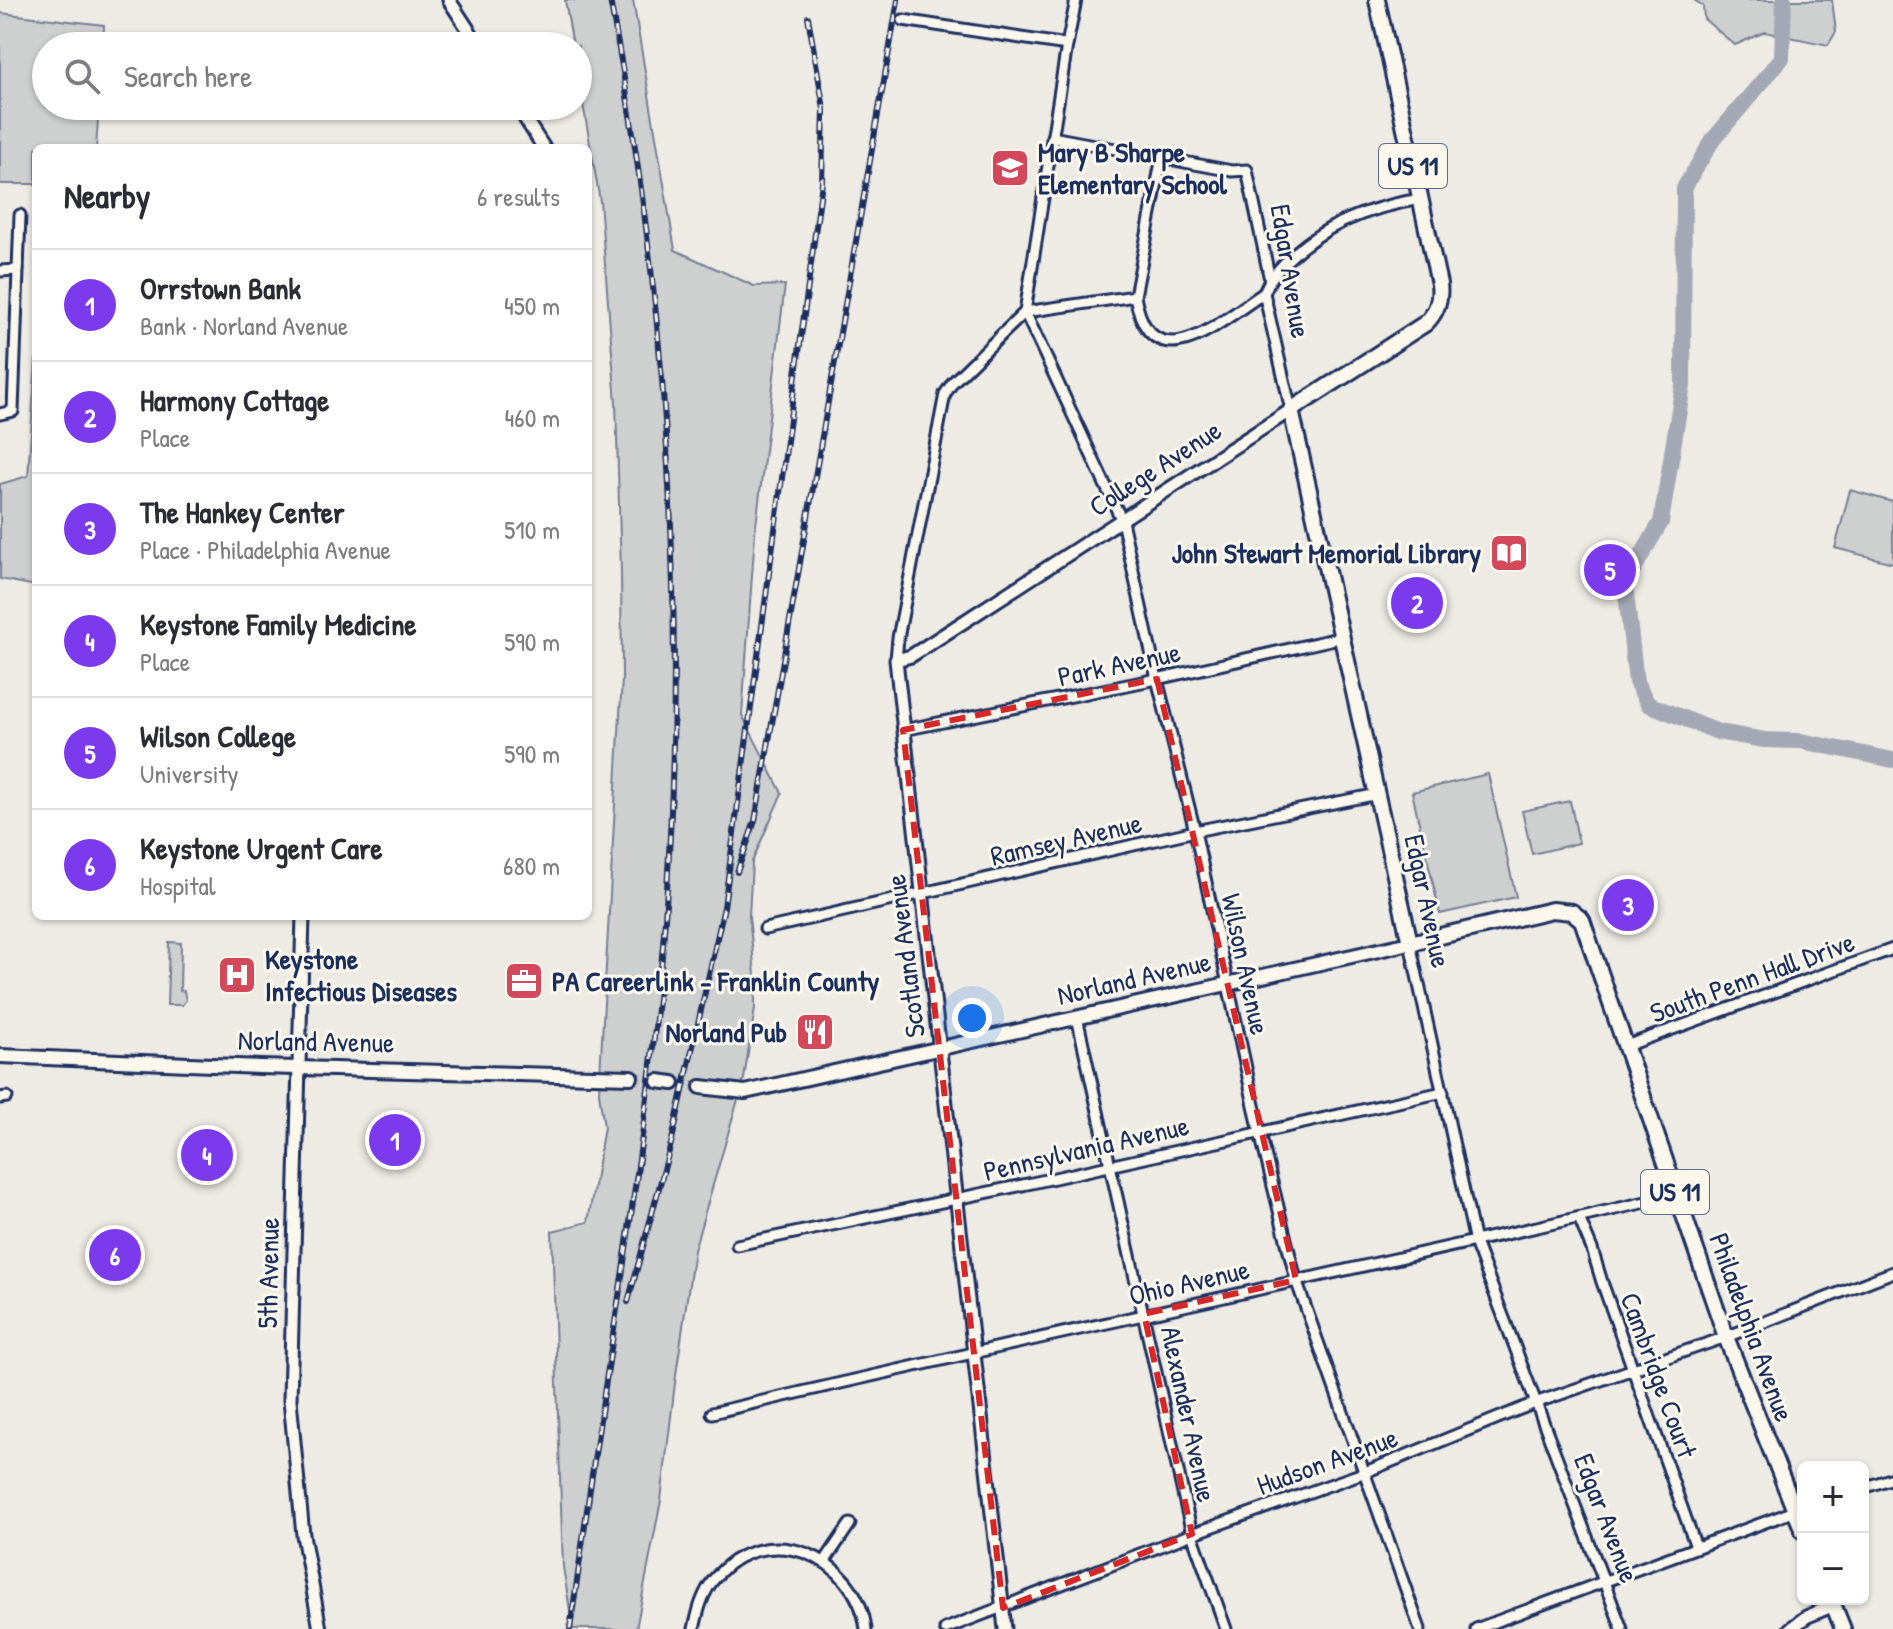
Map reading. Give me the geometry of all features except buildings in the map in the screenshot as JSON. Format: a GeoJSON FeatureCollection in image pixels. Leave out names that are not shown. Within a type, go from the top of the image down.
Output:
{"type":"FeatureCollection","features":[{"type":"Feature","properties":{"kind":"main road","name":"US 11"},"geometry":{"type":"LineString","coordinates":[[1377,0],[1421,199]]}},
{"type":"Feature","properties":{"kind":"main road","name":"College Avenue"},"geometry":{"type":"LineString","coordinates":[[1291,410],[1420,327],[1436,309],[1440,291],[1421,199]]}},
{"type":"Feature","properties":{"kind":"main road","name":"Edgar Avenue"},"geometry":{"type":"LineString","coordinates":[[1291,410],[1410,943]]}},
{"type":"Feature","properties":{"kind":"main road","name":"Norland Avenue"},"geometry":{"type":"LineString","coordinates":[[701,1087],[745,1092],[1552,910],[1566,910],[1577,915]]}},
{"type":"Feature","properties":{"kind":"main road","name":"Philadelphia Avenue"},"geometry":{"type":"LineString","coordinates":[[1577,915],[1589,936],[1726,1337],[1797,1505]]}},
{"type":"Feature","properties":{"kind":"main road","name":"Norland Avenue"},"geometry":{"type":"LineString","coordinates":[[0,1056],[631,1077]]}},
{"type":"Feature","properties":{"kind":"main road"},"geometry":{"type":"LineString","coordinates":[[658,1081],[673,1083]]}},
{"type":"Feature","properties":{"kind":"main road"},"geometry":{"type":"LineString","coordinates":[[1833,1605],[1843,1629]]}},
{"type":"Feature","properties":{"kind":"street"},"geometry":{"type":"LineString","coordinates":[[449,0],[470,32]]}},
{"type":"Feature","properties":{"kind":"street"},"geometry":{"type":"LineString","coordinates":[[1076,0],[1025,312],[1135,296]]}},
{"type":"Feature","properties":{"kind":"street"},"geometry":{"type":"LineString","coordinates":[[903,20],[1067,45]]}},
{"type":"Feature","properties":{"kind":"street"},"geometry":{"type":"LineString","coordinates":[[526,120],[541,144]]}},
{"type":"Feature","properties":{"kind":"street"},"geometry":{"type":"LineString","coordinates":[[1052,137],[1162,157],[1135,296],[1139,317],[1149,331],[1164,341],[1177,344],[1194,338],[1264,293]]}},
{"type":"Feature","properties":{"kind":"street","name":"Edgar Avenue"},"geometry":{"type":"LineString","coordinates":[[1162,157],[1232,171],[1247,170],[1270,280],[1264,293],[1291,410]]}},
{"type":"Feature","properties":{"kind":"street"},"geometry":{"type":"LineString","coordinates":[[1270,280],[1291,257],[1332,227],[1381,207],[1421,199]]}},
{"type":"Feature","properties":{"kind":"street"},"geometry":{"type":"LineString","coordinates":[[0,414],[13,411],[20,215]]}},
{"type":"Feature","properties":{"kind":"street"},"geometry":{"type":"LineString","coordinates":[[0,271],[18,270]]}},
{"type":"Feature","properties":{"kind":"street","name":"Wilson Avenue"},"geometry":{"type":"LineString","coordinates":[[1025,312],[1122,521],[1296,1280],[1420,1629]]}},
{"type":"Feature","properties":{"kind":"street","name":"Scotland Avenue"},"geometry":{"type":"LineString","coordinates":[[1005,1629],[896,660],[945,394],[953,382],[1025,312]]}},
{"type":"Feature","properties":{"kind":"street","name":"College Avenue"},"geometry":{"type":"LineString","coordinates":[[896,660],[911,656],[1291,410]]}},
{"type":"Feature","properties":{"kind":"street","name":"Park Avenue"},"geometry":{"type":"LineString","coordinates":[[903,730],[1157,679],[1343,637]]}},
{"type":"Feature","properties":{"kind":"street","name":"Ramsey Avenue"},"geometry":{"type":"LineString","coordinates":[[765,929],[922,896],[1195,831],[1378,794]]}},
{"type":"Feature","properties":{"kind":"street","name":"5th Avenue"},"geometry":{"type":"LineString","coordinates":[[303,920],[290,1400],[303,1535],[320,1629]]}},
{"type":"Feature","properties":{"kind":"street","name":"Edgar Avenue"},"geometry":{"type":"LineString","coordinates":[[1410,943],[1475,1242],[1622,1629]]}},
{"type":"Feature","properties":{"kind":"street","name":"South Penn Hall Drive"},"geometry":{"type":"LineString","coordinates":[[1626,1046],[1893,949]]}},
{"type":"Feature","properties":{"kind":"street","name":"Alexander Avenue"},"geometry":{"type":"LineString","coordinates":[[1077,1017],[1192,1534],[1226,1629]]}},
{"type":"Feature","properties":{"kind":"street","name":"Pennsylvania Avenue"},"geometry":{"type":"LineString","coordinates":[[737,1245],[956,1200],[1443,1092]]}},
{"type":"Feature","properties":{"kind":"street","name":"Ohio Avenue"},"geometry":{"type":"LineString","coordinates":[[712,1413],[974,1351],[1676,1195]]}},
{"type":"Feature","properties":{"kind":"street","name":"Cambridge Court"},"geometry":{"type":"LineString","coordinates":[[1579,1218],[1696,1547]]}},
{"type":"Feature","properties":{"kind":"street","name":"Hudson Avenue"},"geometry":{"type":"LineString","coordinates":[[945,1629],[1192,1534],[1363,1473],[1535,1403],[1726,1337],[1893,1272]]}},
{"type":"Feature","properties":{"kind":"street"},"geometry":{"type":"LineString","coordinates":[[1869,1486],[1893,1478]]}},
{"type":"Feature","properties":{"kind":"street"},"geometry":{"type":"LineString","coordinates":[[1476,1629],[1797,1511]]}},
{"type":"Feature","properties":{"kind":"street"},"geometry":{"type":"LineString","coordinates":[[825,1561],[850,1524]]}},
{"type":"Feature","properties":{"kind":"street"},"geometry":{"type":"LineString","coordinates":[[694,1629],[706,1592],[714,1579],[737,1560],[767,1549],[799,1550],[825,1561],[853,1592],[866,1629]]}},
{"type":"Feature","properties":{"kind":"street"},"geometry":{"type":"LineString","coordinates":[[1790,1629],[1827,1605]]}},
{"type":"Feature","properties":{"kind":"highlighted area"},"geometry":{"type":"Polygon","coordinates":[[[1157,679],[1296,1280],[1144,1314],[1192,1534],[1003,1608],[903,730],[1157,679]]]}},
{"type":"Feature","properties":{"kind":"shaded area"},"geometry":{"type":"Polygon","coordinates":[[[565,0],[633,0],[675,250],[754,286],[785,285],[755,534],[742,715],[782,793],[752,862],[749,916],[755,1008],[744,1079],[694,1250],[661,1500],[636,1629],[573,1629],[563,1567],[552,1231],[588,1222],[604,1127],[599,1093],[622,678],[616,403],[600,201],[586,120],[592,120],[592,32],[571,32],[565,0]]]}},
{"type":"Feature","properties":{"kind":"shaded area"},"geometry":{"type":"Polygon","coordinates":[[[1694,0],[1832,0],[1836,32],[1828,45],[1765,32],[1735,45],[1704,19],[1703,6],[1694,0]]]}},
{"type":"Feature","properties":{"kind":"shaded area"},"geometry":{"type":"Polygon","coordinates":[[[0,13],[104,25],[104,32],[32,32],[32,120],[98,120],[96,144],[32,144],[32,184],[0,184],[0,13]]]}},
{"type":"Feature","properties":{"kind":"shaded area"},"geometry":{"type":"Polygon","coordinates":[[[32,417],[32,585],[0,579],[0,484],[28,476],[32,417]]]}},
{"type":"Feature","properties":{"kind":"shaded area"},"geometry":{"type":"Polygon","coordinates":[[[1850,490],[1893,502],[1893,563],[1835,548],[1850,490]]]}},
{"type":"Feature","properties":{"kind":"shaded area"},"geometry":{"type":"Polygon","coordinates":[[[1488,774],[1516,897],[1440,914],[1412,792],[1488,774]]]}},
{"type":"Feature","properties":{"kind":"shaded area"},"geometry":{"type":"Polygon","coordinates":[[[1570,801],[1579,843],[1532,854],[1522,811],[1570,801]]]}},
{"type":"Feature","properties":{"kind":"shaded area"},"geometry":{"type":"Polygon","coordinates":[[[169,942],[181,943],[180,990],[184,991],[186,1000],[182,1005],[167,1005],[169,942]]]}},
{"type":"Feature","properties":{"kind":"waterway"},"geometry":{"type":"LineString","coordinates":[[1784,0],[1782,58],[1712,141],[1684,188],[1683,385],[1661,522],[1625,584],[1636,682],[1648,704],[1718,732],[1764,740],[1801,741],[1893,760]]}},
{"type":"Feature","properties":{"kind":"tunnel"},"geometry":{"type":"LineString","coordinates":[[631,1077],[658,1081]]}},
{"type":"Feature","properties":{"kind":"tunnel"},"geometry":{"type":"LineString","coordinates":[[673,1083],[701,1087]]}},
{"type":"Feature","properties":{"kind":"railway"},"geometry":{"type":"LineString","coordinates":[[570,1629],[648,1088],[665,919],[674,688],[673,573],[659,343],[630,114],[610,0]]}},
{"type":"Feature","properties":{"kind":"railway"},"geometry":{"type":"LineString","coordinates":[[737,872],[755,821],[898,0]]}},
{"type":"Feature","properties":{"kind":"railway"},"geometry":{"type":"LineString","coordinates":[[628,1302],[672,1140],[724,907],[822,182],[824,109],[808,17]]}},
{"type":"Feature","properties":{"kind":"place","name":"Mary B Sharpe Elementary School"},"geometry":{"type":"Point","coordinates":[1010,168]}},
{"type":"Feature","properties":{"kind":"place","name":"John Stewart Memorial Library"},"geometry":{"type":"Point","coordinates":[1509,553]}},
{"type":"Feature","properties":{"kind":"place","name":"Wilson College"},"geometry":{"type":"Point","coordinates":[1610,570]}},
{"type":"Feature","properties":{"kind":"place","name":"Harmony Cottage"},"geometry":{"type":"Point","coordinates":[1417,603]}},
{"type":"Feature","properties":{"kind":"place","name":"The Hankey Center"},"geometry":{"type":"Point","coordinates":[1628,905]}},
{"type":"Feature","properties":{"kind":"place","name":"Keystone Infectious Diseases"},"geometry":{"type":"Point","coordinates":[237,975]}},
{"type":"Feature","properties":{"kind":"place","name":"PA Careerlink - Franklin County"},"geometry":{"type":"Point","coordinates":[524,981]}},
{"type":"Feature","properties":{"kind":"place","name":"Norland Pub"},"geometry":{"type":"Point","coordinates":[815,1032]}},
{"type":"Feature","properties":{"kind":"place","name":"Orrstown Bank"},"geometry":{"type":"Point","coordinates":[395,1140]}},
{"type":"Feature","properties":{"kind":"place","name":"Keystone Family Medicine"},"geometry":{"type":"Point","coordinates":[207,1155]}},
{"type":"Feature","properties":{"kind":"place","name":"Keystone Urgent Care"},"geometry":{"type":"Point","coordinates":[115,1255]}}]}
